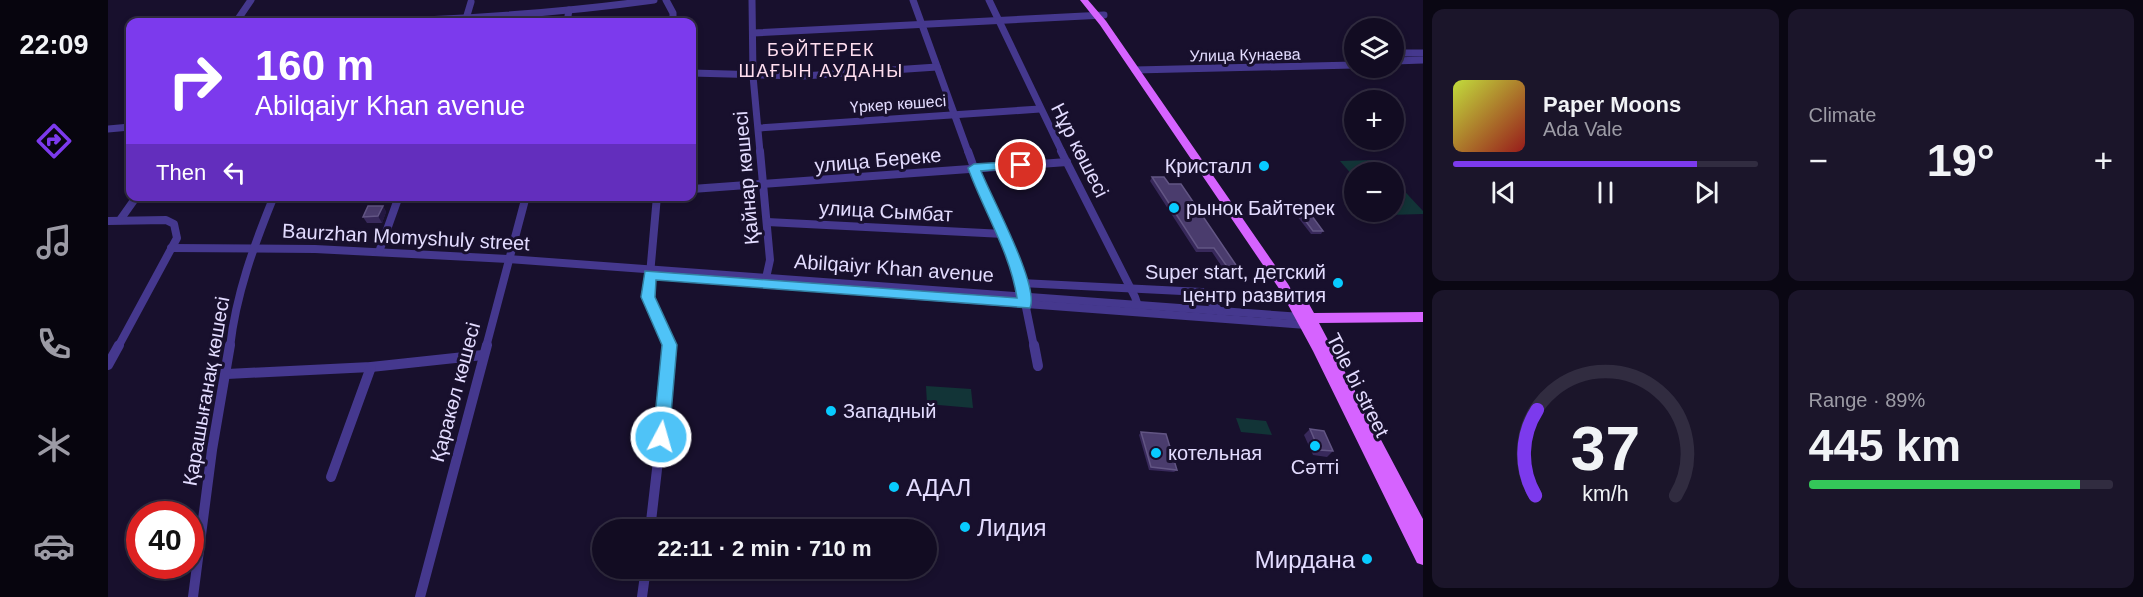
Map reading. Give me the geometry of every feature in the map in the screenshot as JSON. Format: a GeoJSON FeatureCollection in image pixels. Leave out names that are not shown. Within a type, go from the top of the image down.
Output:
{"type":"FeatureCollection","features":[{"type":"Feature","properties":{"kind":"main road","name":"Tole bi street"},"geometry":{"type":"LineString","coordinates":[[1084,0],[1100,15]]}},
{"type":"Feature","properties":{"kind":"main road","name":"Tole bi street"},"geometry":{"type":"LineString","coordinates":[[1090,0],[1309,321],[1423,558]]}},
{"type":"Feature","properties":{"kind":"main road","name":"Abilqaiyr Khan avenue"},"geometry":{"type":"LineString","coordinates":[[1309,321],[1423,317]]}},
{"type":"Feature","properties":{"kind":"main road","name":"Abilqaiyr Khan avenue"},"geometry":{"type":"LineString","coordinates":[[1309,321],[1423,324]]}},
{"type":"Feature","properties":{"kind":"main road"},"geometry":{"type":"LineString","coordinates":[[1309,321],[1423,535]]}},
{"type":"Feature","properties":{"kind":"street"},"geometry":{"type":"LineString","coordinates":[[239,18],[251,0]]}},
{"type":"Feature","properties":{"kind":"street"},"geometry":{"type":"LineString","coordinates":[[494,18],[654,0]]}},
{"type":"Feature","properties":{"kind":"street"},"geometry":{"type":"LineString","coordinates":[[666,0],[674,13],[673,18]]}},
{"type":"Feature","properties":{"kind":"street","name":"Қайнар көшесі"},"geometry":{"type":"LineString","coordinates":[[752,0],[753,76],[770,260],[766,278]]}},
{"type":"Feature","properties":{"kind":"street"},"geometry":{"type":"LineString","coordinates":[[914,0],[921,25],[986,201],[1004,234],[1022,283],[1038,366]]}},
{"type":"Feature","properties":{"kind":"street","name":"Нұр көшесі"},"geometry":{"type":"LineString","coordinates":[[989,0],[1040,109],[1131,288],[1135,309]]}},
{"type":"Feature","properties":{"kind":"street"},"geometry":{"type":"LineString","coordinates":[[467,18],[471,2]]}},
{"type":"Feature","properties":{"kind":"street"},"geometry":{"type":"LineString","coordinates":[[568,18],[569,10]]}},
{"type":"Feature","properties":{"kind":"street"},"geometry":{"type":"LineString","coordinates":[[753,33],[1100,15]]}},
{"type":"Feature","properties":{"kind":"street"},"geometry":{"type":"LineString","coordinates":[[1404,53],[1423,52]]}},
{"type":"Feature","properties":{"kind":"street"},"geometry":{"type":"LineString","coordinates":[[1404,61],[1423,60]]}},
{"type":"Feature","properties":{"kind":"street","name":"Улица Кунаева"},"geometry":{"type":"LineString","coordinates":[[1139,70],[1344,64]]}},
{"type":"Feature","properties":{"kind":"street"},"geometry":{"type":"LineString","coordinates":[[696,73],[803,76],[937,67]]}},
{"type":"Feature","properties":{"kind":"street","name":"Үркер көшесі"},"geometry":{"type":"LineString","coordinates":[[759,128],[1040,109]]}},
{"type":"Feature","properties":{"kind":"street"},"geometry":{"type":"LineString","coordinates":[[108,129],[126,127]]}},
{"type":"Feature","properties":{"kind":"street","name":"улица Береке"},"geometry":{"type":"LineString","coordinates":[[696,189],[762,186],[1067,162]]}},
{"type":"Feature","properties":{"kind":"street"},"geometry":{"type":"LineString","coordinates":[[120,220],[133,201]]}},
{"type":"Feature","properties":{"kind":"street","name":"Қарашығанақ көшесі"},"geometry":{"type":"LineString","coordinates":[[193,597],[212,450],[227,374],[233,321],[253,248],[272,201]]}},
{"type":"Feature","properties":{"kind":"street"},"geometry":{"type":"LineString","coordinates":[[379,252],[397,201]]}},
{"type":"Feature","properties":{"kind":"street","name":"Қаракөл көшесі"},"geometry":{"type":"LineString","coordinates":[[420,597],[524,201]]}},
{"type":"Feature","properties":{"kind":"street"},"geometry":{"type":"LineString","coordinates":[[651,519],[670,357],[669,345],[648,297],[646,271],[656,201]]}},
{"type":"Feature","properties":{"kind":"street"},"geometry":{"type":"LineString","coordinates":[[108,221],[166,220],[174,224],[177,238],[112,353],[108,365]]}},
{"type":"Feature","properties":{"kind":"street","name":"улица Сымбат"},"geometry":{"type":"LineString","coordinates":[[767,222],[1004,234]]}},
{"type":"Feature","properties":{"kind":"street","name":"Baurzhan Momyshuly street"},"geometry":{"type":"LineString","coordinates":[[171,248],[379,252],[508,259],[646,271]]}},
{"type":"Feature","properties":{"kind":"street","name":"Abilqaiyr Khan avenue"},"geometry":{"type":"LineString","coordinates":[[646,271],[1026,305],[1220,312],[1309,321]]}},
{"type":"Feature","properties":{"kind":"street","name":"Abilqaiyr Khan avenue"},"geometry":{"type":"LineString","coordinates":[[646,271],[766,278],[1026,305]]}},
{"type":"Feature","properties":{"kind":"street"},"geometry":{"type":"LineString","coordinates":[[1022,283],[1202,292],[1220,312]]}},
{"type":"Feature","properties":{"kind":"street","name":"Abilqaiyr Khan avenue"},"geometry":{"type":"LineString","coordinates":[[1135,309],[1309,321]]}},
{"type":"Feature","properties":{"kind":"street"},"geometry":{"type":"LineString","coordinates":[[227,374],[371,367],[483,355]]}},
{"type":"Feature","properties":{"kind":"street"},"geometry":{"type":"LineString","coordinates":[[331,477],[371,367]]}},
{"type":"Feature","properties":{"kind":"street"},"geometry":{"type":"LineString","coordinates":[[642,597],[644,579]]}},
{"type":"Feature","properties":{"kind":"green space"},"geometry":{"type":"Polygon","coordinates":[[[1374,160],[1376,162],[1344,162],[1344,166],[1340,161],[1374,160]]]}},
{"type":"Feature","properties":{"kind":"green space"},"geometry":{"type":"Polygon","coordinates":[[[1404,191],[1423,211],[1423,214],[1404,215],[1404,191]]]}},
{"type":"Feature","properties":{"kind":"green space"},"geometry":{"type":"Polygon","coordinates":[[[926,386],[971,389],[973,408],[927,404],[926,386]]]}},
{"type":"Feature","properties":{"kind":"green space"},"geometry":{"type":"Polygon","coordinates":[[[1236,418],[1266,421],[1272,435],[1241,432],[1236,418]]]}},
{"type":"Feature","properties":{"kind":"building"},"geometry":{"type":"Polygon","coordinates":[[[1152,177],[1164,177],[1169,184],[1181,184],[1242,274],[1233,275],[1214,248],[1198,248],[1152,177]]]}},
{"type":"Feature","properties":{"kind":"building"},"geometry":{"type":"Polygon","coordinates":[[[368,206],[383,206],[378,216],[363,217],[368,206]]]}},
{"type":"Feature","properties":{"kind":"building"},"geometry":{"type":"Polygon","coordinates":[[[1299,212],[1309,212],[1323,231],[1313,231],[1299,212]]]}},
{"type":"Feature","properties":{"kind":"building"},"geometry":{"type":"Polygon","coordinates":[[[1310,429],[1324,431],[1333,451],[1319,450],[1310,429]]]}},
{"type":"Feature","properties":{"kind":"building","name":"котельная"},"geometry":{"type":"Polygon","coordinates":[[[1141,432],[1166,434],[1177,470],[1151,467],[1141,432]]]}},
{"type":"Feature","properties":{"kind":"place","name":"Кристалл"},"geometry":{"type":"Point","coordinates":[1264,166]}},
{"type":"Feature","properties":{"kind":"place","name":"рынок Байтерек"},"geometry":{"type":"Point","coordinates":[1174,208]}},
{"type":"Feature","properties":{"kind":"place","name":"Super start, детский центр развития"},"geometry":{"type":"Point","coordinates":[1338,283]}},
{"type":"Feature","properties":{"kind":"place","name":"Западный"},"geometry":{"type":"Point","coordinates":[831,411]}},
{"type":"Feature","properties":{"kind":"place","name":"Cәтті"},"geometry":{"type":"Point","coordinates":[1315,446]}},
{"type":"Feature","properties":{"kind":"place","name":"котельная"},"geometry":{"type":"Point","coordinates":[1156,453]}},
{"type":"Feature","properties":{"kind":"place","name":"АДАЛ"},"geometry":{"type":"Point","coordinates":[894,487]}},
{"type":"Feature","properties":{"kind":"place","name":"Лидия"},"geometry":{"type":"Point","coordinates":[965,527]}},
{"type":"Feature","properties":{"kind":"place","name":"Мирдана"},"geometry":{"type":"Point","coordinates":[1367,559]}},
{"type":"Feature","properties":{"kind":"district","name":"БӘЙТЕРЕК ШАҒЫН АУДАНЫ"},"geometry":{"type":"Point","coordinates":[821,60]}},
{"type":"Feature","properties":{"kind":"route"},"geometry":{"type":"LineString","coordinates":[[661,437],[670,357],[669,345],[648,297],[649,275],[1025,304],[1022,283],[1004,234],[986,201],[974,168],[1021,165]]}}]}
